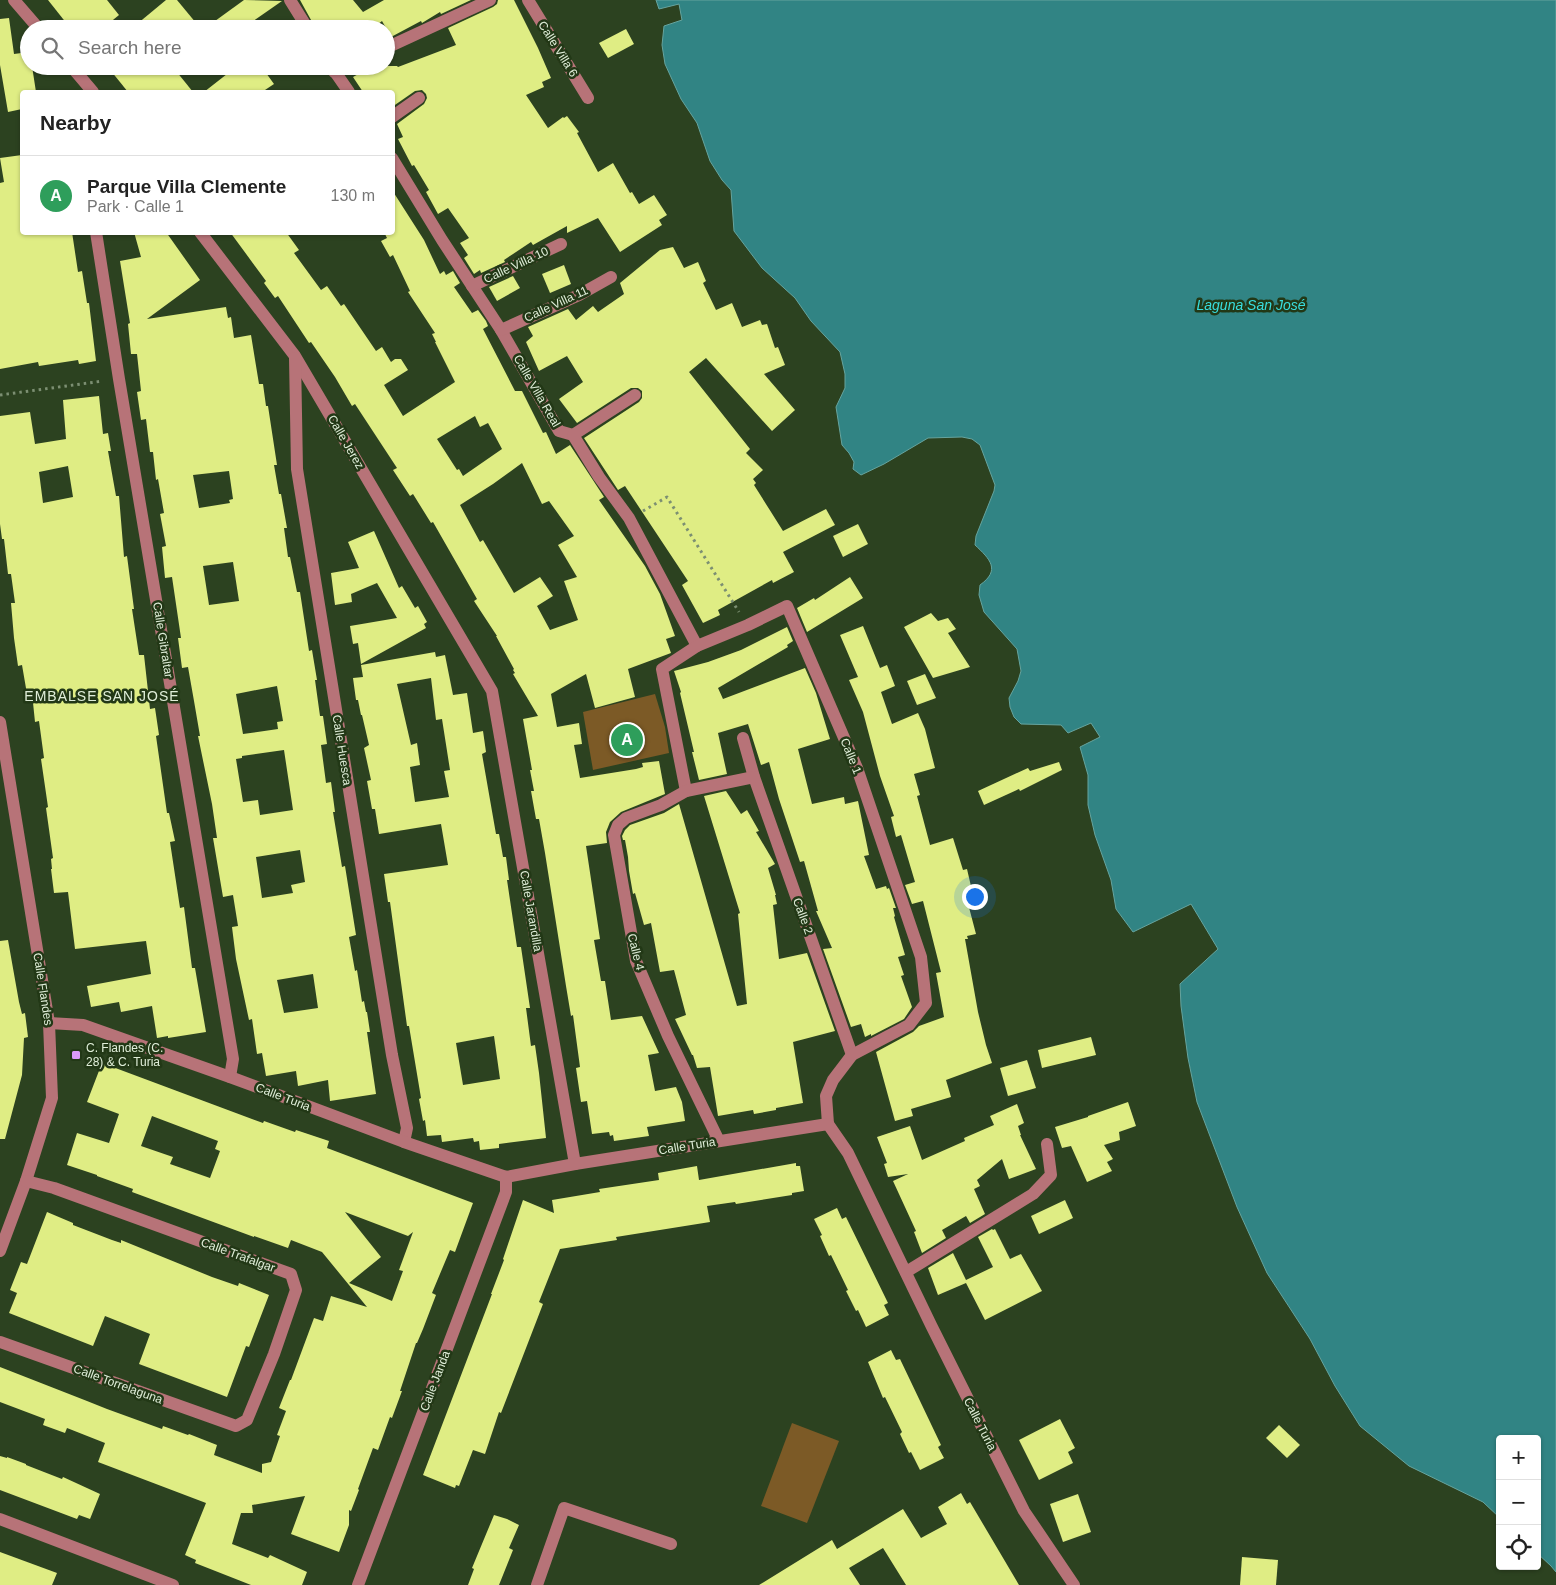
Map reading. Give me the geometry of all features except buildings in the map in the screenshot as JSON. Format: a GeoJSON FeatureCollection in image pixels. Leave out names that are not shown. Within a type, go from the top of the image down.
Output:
{"type":"FeatureCollection","features":[{"type":"Feature","properties":{"kind":"street"},"geometry":{"type":"LineString","coordinates":[[14,0],[31,20]]}},
{"type":"Feature","properties":{"kind":"street"},"geometry":{"type":"LineString","coordinates":[[290,0],[302,20]]}},
{"type":"Feature","properties":{"kind":"street"},"geometry":{"type":"LineString","coordinates":[[395,44],[490,0]]}},
{"type":"Feature","properties":{"kind":"street","name":"Calle Villa 6"},"geometry":{"type":"LineString","coordinates":[[528,0],[588,98]]}},
{"type":"Feature","properties":{"kind":"street"},"geometry":{"type":"LineString","coordinates":[[77,75],[88,90]]}},
{"type":"Feature","properties":{"kind":"street"},"geometry":{"type":"LineString","coordinates":[[340,75],[348,90]]}},
{"type":"Feature","properties":{"kind":"street"},"geometry":{"type":"LineString","coordinates":[[395,114],[419,98]]}},
{"type":"Feature","properties":{"kind":"street","name":"Calle Villa Real"},"geometry":{"type":"LineString","coordinates":[[395,163],[442,240],[501,330],[559,431],[573,435],[599,477],[629,518],[697,646]]}},
{"type":"Feature","properties":{"kind":"street","name":"Calle Gibraltar"},"geometry":{"type":"LineString","coordinates":[[96,235],[232,1059],[230,1077]]}},
{"type":"Feature","properties":{"kind":"street","name":"Calle Jerez"},"geometry":{"type":"LineString","coordinates":[[202,235],[295,356],[475,663]]}},
{"type":"Feature","properties":{"kind":"street","name":"Calle Villa 10"},"geometry":{"type":"LineString","coordinates":[[472,286],[561,244]]}},
{"type":"Feature","properties":{"kind":"street","name":"Calle Villa 11"},"geometry":{"type":"LineString","coordinates":[[501,330],[579,295],[611,277]]}},
{"type":"Feature","properties":{"kind":"street","name":"Calle Huesca"},"geometry":{"type":"LineString","coordinates":[[295,356],[297,470],[392,1055],[407,1128],[404,1142]]}},
{"type":"Feature","properties":{"kind":"street"},"geometry":{"type":"LineString","coordinates":[[573,435],[635,395]]}},
{"type":"Feature","properties":{"kind":"street","name":"Calle 1"},"geometry":{"type":"LineString","coordinates":[[686,791],[662,669],[697,646],[748,625],[787,606],[857,768],[921,957],[926,1003],[909,1025],[852,1055],[833,1080],[826,1096],[828,1124]]}},
{"type":"Feature","properties":{"kind":"street","name":"Calle Jarandilla"},"geometry":{"type":"LineString","coordinates":[[475,663],[492,690],[575,1164]]}},
{"type":"Feature","properties":{"kind":"street","name":"Calle Flandes"},"geometry":{"type":"LineString","coordinates":[[0,722],[49,1023],[52,1098],[26,1181],[0,1251]]}},
{"type":"Feature","properties":{"kind":"street","name":"Calle 2"},"geometry":{"type":"LineString","coordinates":[[743,738],[754,777],[852,1055]]}},
{"type":"Feature","properties":{"kind":"street"},"geometry":{"type":"LineString","coordinates":[[686,791],[754,777]]}},
{"type":"Feature","properties":{"kind":"street","name":"Calle 4"},"geometry":{"type":"LineString","coordinates":[[686,791],[661,805],[626,818],[618,825],[614,835],[636,961],[668,1036],[719,1141]]}},
{"type":"Feature","properties":{"kind":"street","name":"Calle Turia"},"geometry":{"type":"LineString","coordinates":[[49,1023],[82,1024],[404,1142],[506,1177],[575,1164],[828,1124],[848,1153],[1024,1511],[1073,1585]]}},
{"type":"Feature","properties":{"kind":"street"},"geometry":{"type":"LineString","coordinates":[[906,1272],[1033,1194],[1051,1175],[1047,1144]]}},
{"type":"Feature","properties":{"kind":"street","name":"Calle Janda"},"geometry":{"type":"LineString","coordinates":[[358,1585],[506,1192],[506,1177]]}},
{"type":"Feature","properties":{"kind":"street","name":"Calle Trafalgar"},"geometry":{"type":"LineString","coordinates":[[26,1181],[54,1188],[291,1274],[296,1290],[274,1354],[247,1420],[236,1426]]}},
{"type":"Feature","properties":{"kind":"street","name":"Calle Torrelaguna"},"geometry":{"type":"LineString","coordinates":[[0,1342],[236,1426]]}},
{"type":"Feature","properties":{"kind":"street"},"geometry":{"type":"LineString","coordinates":[[537,1585],[564,1508],[671,1544]]}},
{"type":"Feature","properties":{"kind":"street"},"geometry":{"type":"LineString","coordinates":[[0,1519],[173,1585]]}},
{"type":"Feature","properties":{"kind":"path"},"geometry":{"type":"LineString","coordinates":[[0,395],[119,379]]}},
{"type":"Feature","properties":{"kind":"path"},"geometry":{"type":"LineString","coordinates":[[629,518],[667,497],[748,625]]}},
{"type":"Feature","properties":{"kind":"shaded area"},"geometry":{"type":"Polygon","coordinates":[[[655,694],[665,727],[669,753],[593,770],[583,712],[655,694]]]}},
{"type":"Feature","properties":{"kind":"shaded area"},"geometry":{"type":"Polygon","coordinates":[[[792,1423],[839,1441],[807,1523],[761,1506],[792,1423]]]}},
{"type":"Feature","properties":{"kind":"water","name":"Laguna San José"},"geometry":{"type":"Polygon","coordinates":[[[656,0],[1556,0],[1556,1572],[1541,1557],[1541,1435],[1496,1435],[1496,1514],[1483,1502],[1409,1466],[1360,1426],[1335,1386],[1310,1339],[1267,1273],[1237,1207],[1197,1102],[1188,1058],[1180,984],[1218,949],[1191,904],[1133,932],[1116,909],[1111,880],[1095,835],[1088,805],[1088,775],[1080,747],[1100,737],[1091,723],[1068,733],[1061,725],[1021,724],[1014,717],[1009,698],[1021,671],[1017,649],[984,612],[979,595],[980,585],[986,580],[992,569],[989,560],[975,545],[976,536],[995,485],[980,445],[972,439],[962,437],[928,438],[861,475],[853,469],[854,462],[842,445],[836,407],[845,388],[845,374],[840,352],[811,321],[795,298],[762,268],[734,231],[731,190],[710,161],[697,123],[681,99],[665,64],[662,45],[664,26],[682,20],[679,4],[659,9],[656,0]]]}},
{"type":"Feature","properties":{"kind":"place","name":"Parque Villa Clemente"},"geometry":{"type":"Point","coordinates":[627,740]}},
{"type":"Feature","properties":{"kind":"place","name":"C. Flandes (C. 28) & C. Turia"},"geometry":{"type":"Point","coordinates":[76,1055]}},
{"type":"Feature","properties":{"kind":"district","name":"EMBALSE SAN JOSÉ"},"geometry":{"type":"Point","coordinates":[102,696]}}]}
